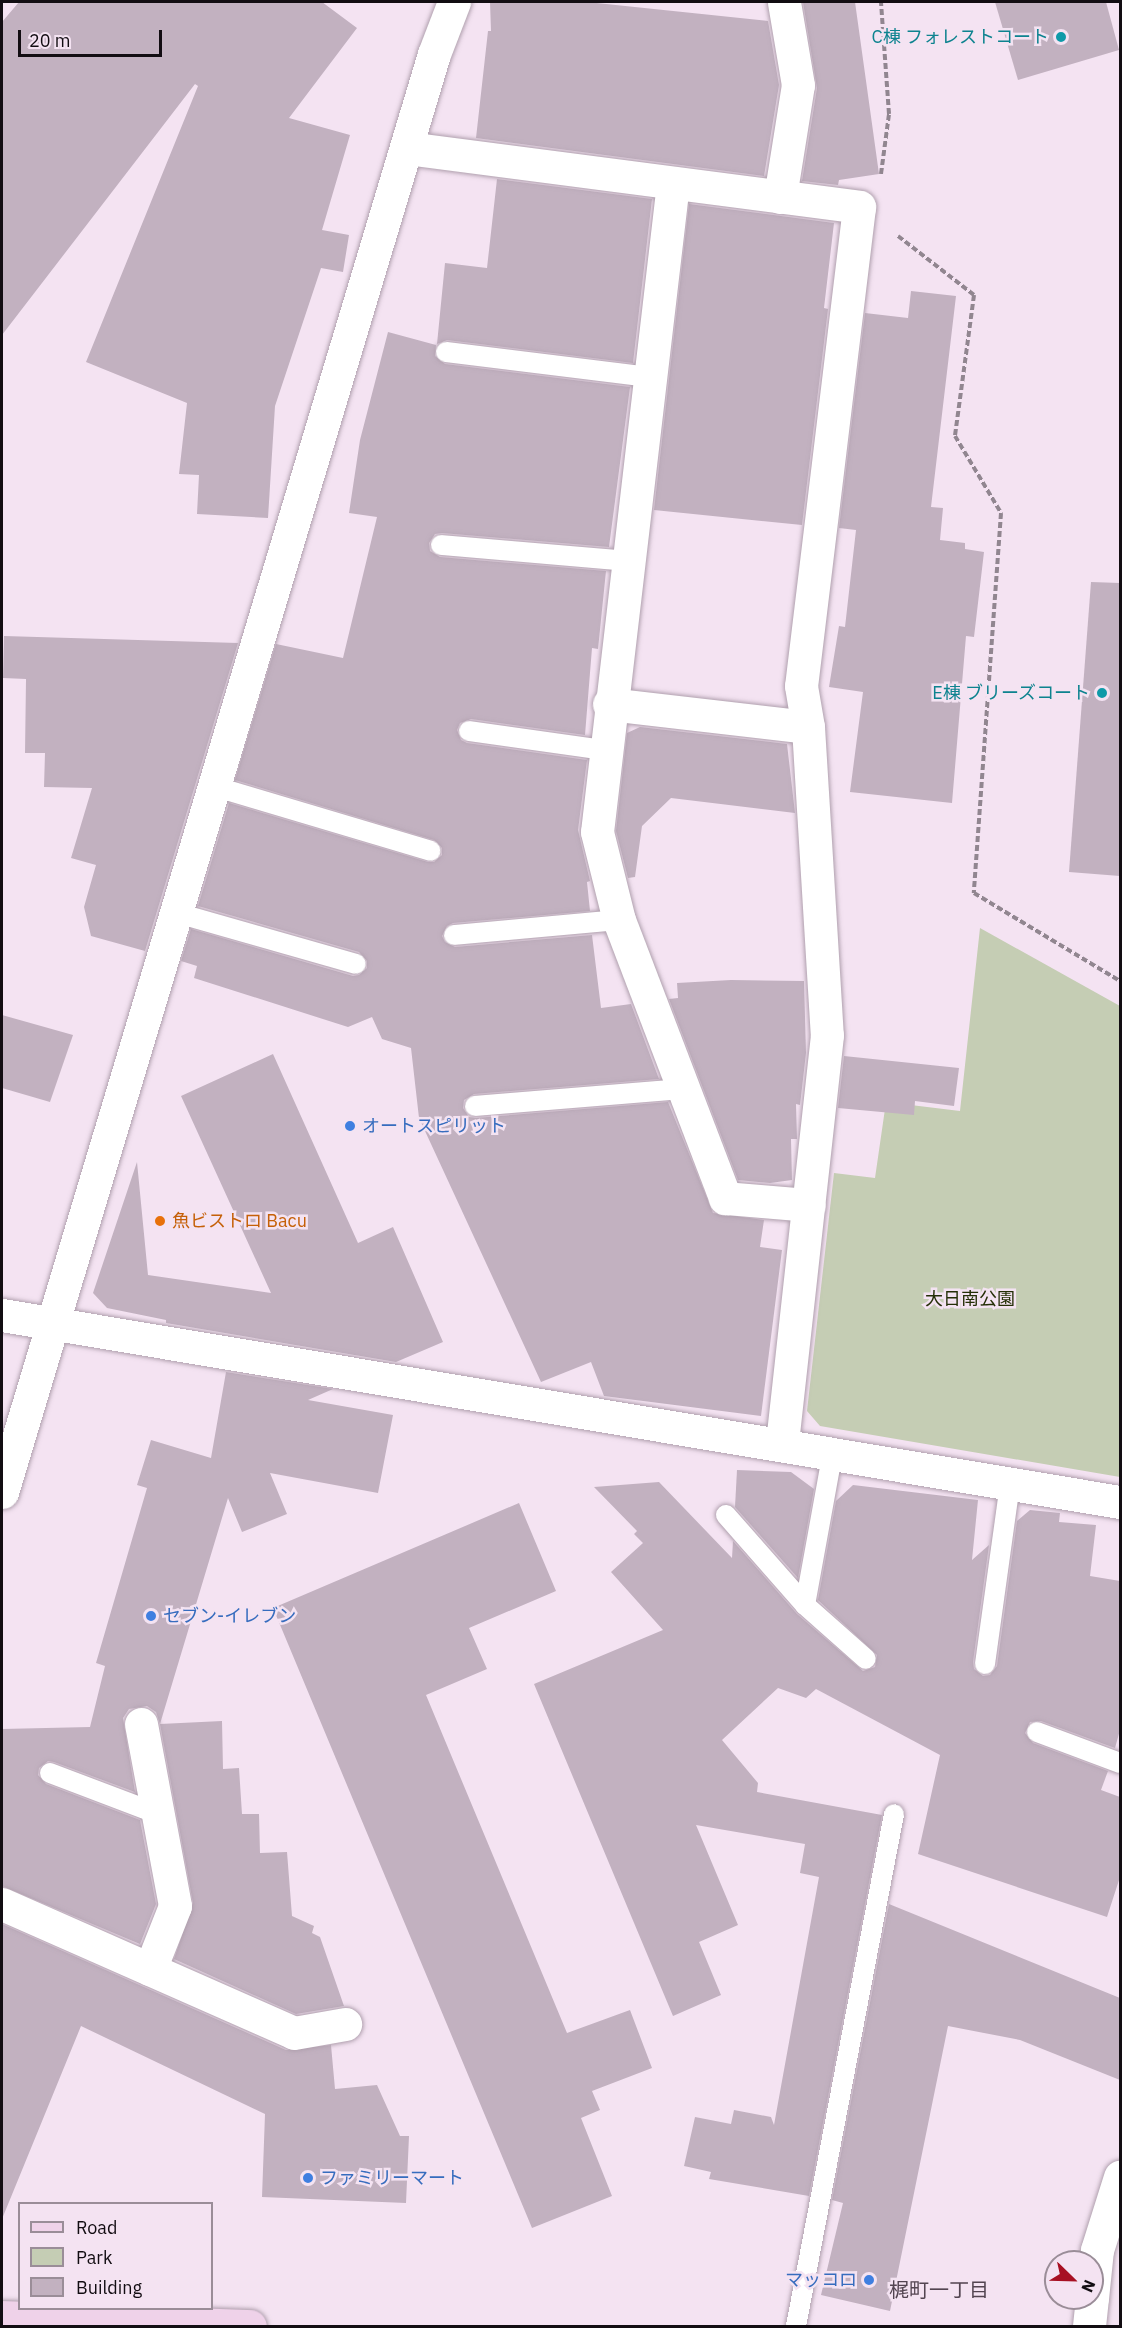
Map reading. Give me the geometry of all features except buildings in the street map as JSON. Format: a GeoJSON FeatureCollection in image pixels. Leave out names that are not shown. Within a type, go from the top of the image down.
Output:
{"type":"FeatureCollection","features":[{"type":"Feature","properties":{"kind":"street"},"geometry":{"type":"LineString","coordinates":[[2,1492],[50,1323],[174,912],[407,148],[454,2]]}},
{"type":"Feature","properties":{"kind":"street"},"geometry":{"type":"LineString","coordinates":[[780,197],[798,85],[783,2]]}},
{"type":"Feature","properties":{"kind":"street"},"geometry":{"type":"LineString","coordinates":[[407,148],[780,197],[867,213],[801,686],[808,727],[827,1035],[782,1443]]}},
{"type":"Feature","properties":{"kind":"street"},"geometry":{"type":"LineString","coordinates":[[673,183],[609,704],[597,832],[619,920],[681,1089],[725,1198],[809,1205]]}},
{"type":"Feature","properties":{"kind":"street"},"geometry":{"type":"LineString","coordinates":[[609,704],[808,727]]}},
{"type":"Feature","properties":{"kind":"street"},"geometry":{"type":"LineString","coordinates":[[2,1315],[833,1451],[1120,1502]]}},
{"type":"Feature","properties":{"kind":"street"},"geometry":{"type":"LineString","coordinates":[[141,1724],[175,1906],[150,1969]]}},
{"type":"Feature","properties":{"kind":"street"},"geometry":{"type":"LineString","coordinates":[[2,1904],[294,2033],[345,2024]]}},
{"type":"Feature","properties":{"kind":"street"},"geometry":{"type":"LineString","coordinates":[[1097,2250],[1120,2177]]}},
{"type":"Feature","properties":{"kind":"street"},"geometry":{"type":"LineString","coordinates":[[1089,2326],[1091,2310]]}},
{"type":"Feature","properties":{"kind":"street"},"geometry":{"type":"LineString","coordinates":[[11,2320],[250,2326]]}},
{"type":"Feature","properties":{"kind":"lane"},"geometry":{"type":"LineString","coordinates":[[446,352],[649,377]]}},
{"type":"Feature","properties":{"kind":"lane"},"geometry":{"type":"LineString","coordinates":[[441,545],[627,561]]}},
{"type":"Feature","properties":{"kind":"lane"},"geometry":{"type":"LineString","coordinates":[[469,731],[604,750]]}},
{"type":"Feature","properties":{"kind":"lane"},"geometry":{"type":"LineString","coordinates":[[213,786],[432,851]]}},
{"type":"Feature","properties":{"kind":"lane"},"geometry":{"type":"LineString","coordinates":[[174,912],[356,964]]}},
{"type":"Feature","properties":{"kind":"lane"},"geometry":{"type":"LineString","coordinates":[[454,935],[619,920]]}},
{"type":"Feature","properties":{"kind":"lane"},"geometry":{"type":"LineString","coordinates":[[475,1106],[681,1089]]}},
{"type":"Feature","properties":{"kind":"lane"},"geometry":{"type":"LineString","coordinates":[[805,1605],[833,1451]]}},
{"type":"Feature","properties":{"kind":"lane"},"geometry":{"type":"LineString","coordinates":[[985,1664],[1010,1483]]}},
{"type":"Feature","properties":{"kind":"lane"},"geometry":{"type":"LineString","coordinates":[[726,1515],[805,1605],[866,1659]]}},
{"type":"Feature","properties":{"kind":"lane"},"geometry":{"type":"LineString","coordinates":[[1037,1732],[1120,1763]]}},
{"type":"Feature","properties":{"kind":"lane"},"geometry":{"type":"LineString","coordinates":[[50,1773],[158,1814]]}},
{"type":"Feature","properties":{"kind":"lane"},"geometry":{"type":"LineString","coordinates":[[796,2326],[894,1814]]}},
{"type":"Feature","properties":{"kind":"path"},"geometry":{"type":"LineString","coordinates":[[881,2],[889,114],[867,213],[974,295],[955,436],[1001,513],[974,893],[1120,981]]}},
{"type":"Feature","properties":{"kind":"green space","name":"大日南公園"},"geometry":{"type":"Polygon","coordinates":[[[980,928],[1120,1006],[1120,1477],[820,1426],[807,1411],[834,1173],[875,1178],[886,1102],[960,1111],[980,928]]]}},
{"type":"Feature","properties":{"kind":"place","name":"C棟 フォレストコート"},"geometry":{"type":"Point","coordinates":[1061,37]}},
{"type":"Feature","properties":{"kind":"place","name":"E棟 ブリーズコート"},"geometry":{"type":"Point","coordinates":[1102,693]}},
{"type":"Feature","properties":{"kind":"place","name":"オートスピリット"},"geometry":{"type":"Point","coordinates":[350,1126]}},
{"type":"Feature","properties":{"kind":"place","name":"魚ビストロ Bacu"},"geometry":{"type":"Point","coordinates":[160,1221]}},
{"type":"Feature","properties":{"kind":"place","name":"セブン-イレブン"},"geometry":{"type":"Point","coordinates":[151,1616]}},
{"type":"Feature","properties":{"kind":"place","name":"ファミリーマート"},"geometry":{"type":"Point","coordinates":[308,2178]}},
{"type":"Feature","properties":{"kind":"place","name":"マッコロ"},"geometry":{"type":"Point","coordinates":[869,2280]}},
{"type":"Feature","properties":{"kind":"district","name":"梶町一丁目"},"geometry":{"type":"Point","coordinates":[939,2289]}}]}
